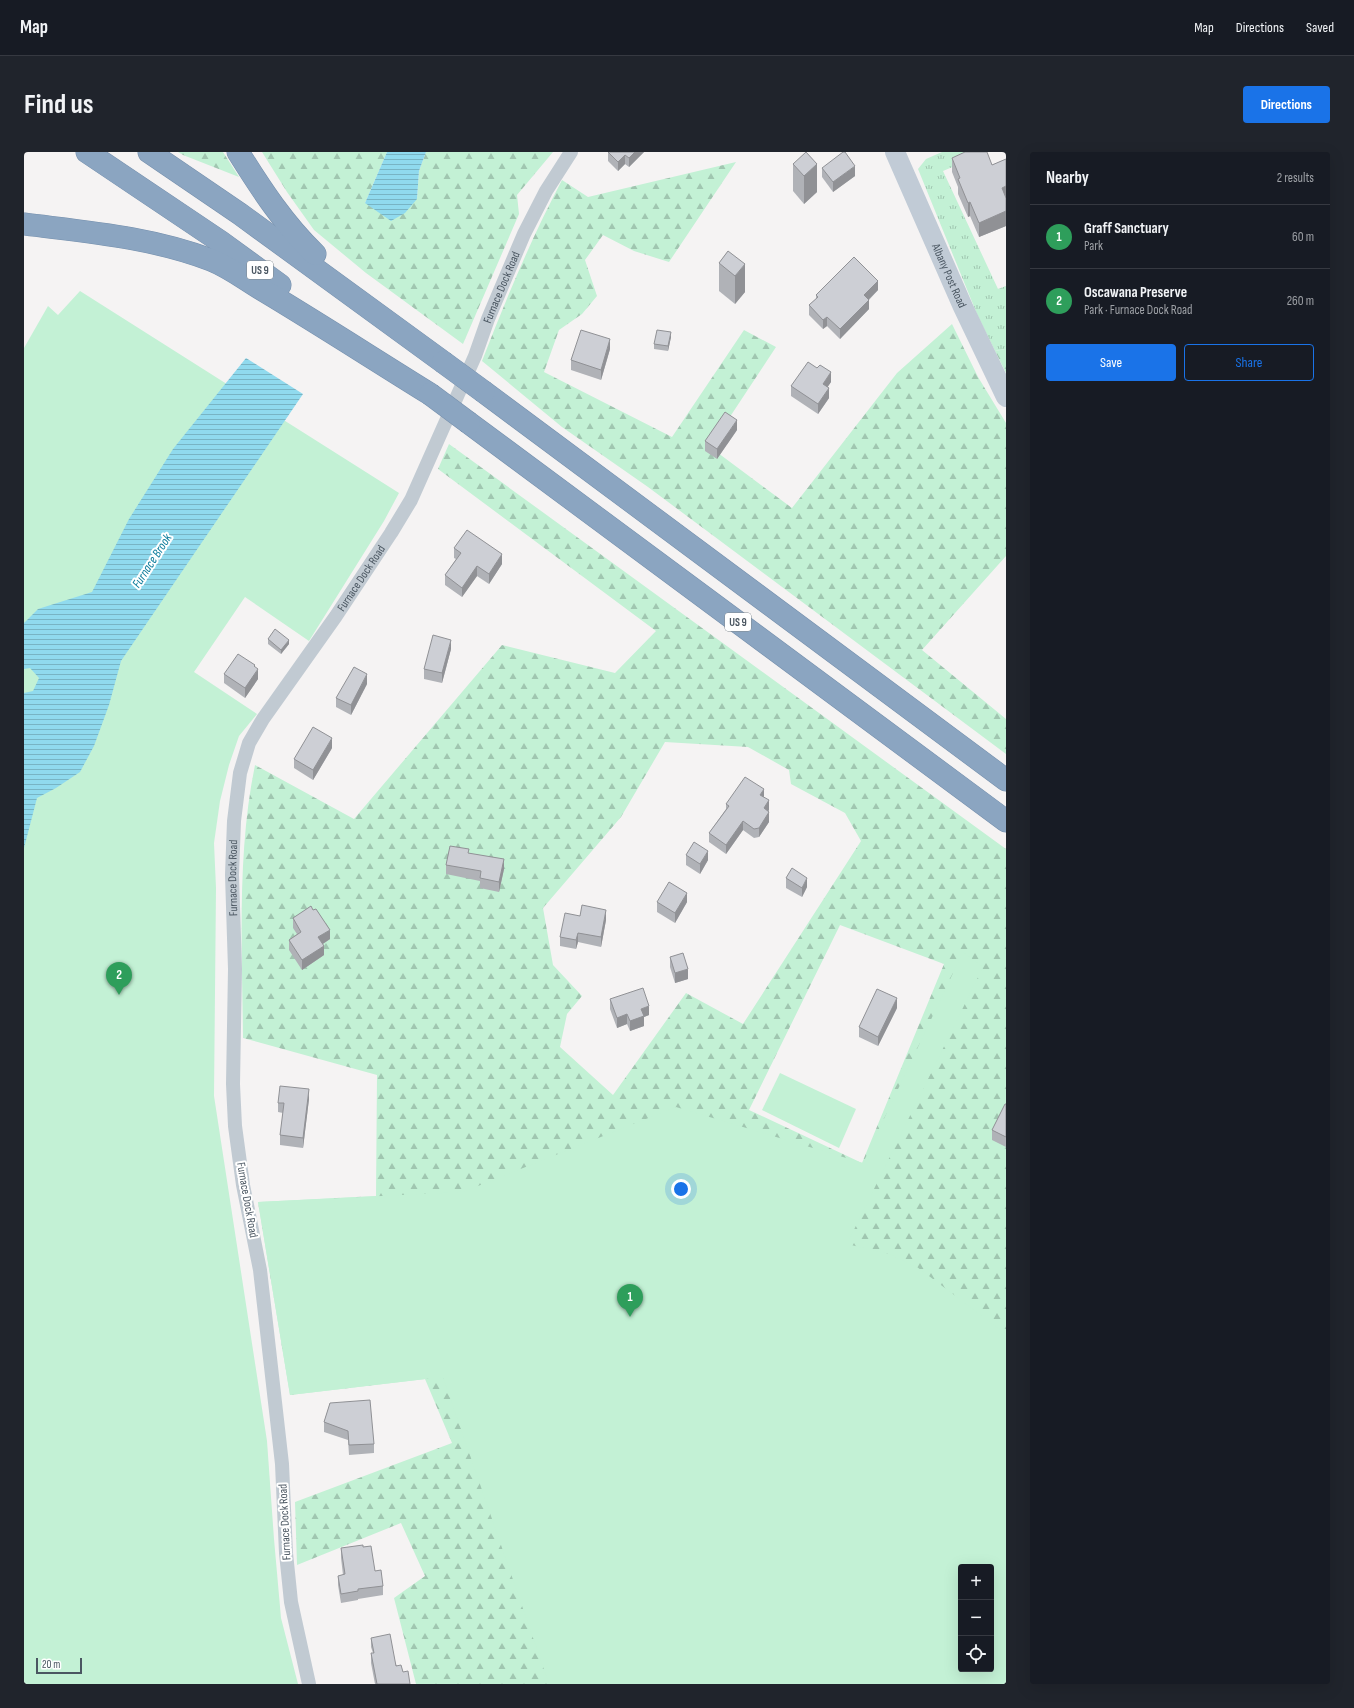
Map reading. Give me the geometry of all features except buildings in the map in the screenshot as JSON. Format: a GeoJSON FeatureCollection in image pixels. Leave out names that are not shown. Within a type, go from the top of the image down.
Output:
{"type":"FeatureCollection","features":[{"type":"Feature","properties":{"kind":"highway","name":"US 9"},"geometry":{"type":"LineString","coordinates":[[86,152],[227,246],[430,394],[1006,821]]}},
{"type":"Feature","properties":{"kind":"highway","name":"US 9"},"geometry":{"type":"LineString","coordinates":[[149,152],[253,222],[1006,780]]}},
{"type":"Feature","properties":{"kind":"highway"},"geometry":{"type":"LineString","coordinates":[[238,152],[267,198],[298,238],[320,259],[443,362]]}},
{"type":"Feature","properties":{"kind":"highway"},"geometry":{"type":"LineString","coordinates":[[24,224],[146,241],[211,260],[235,272],[301,312],[430,394]]}},
{"type":"Feature","properties":{"kind":"main road","name":"Albany Post Road"},"geometry":{"type":"LineString","coordinates":[[901,154],[963,307],[1006,397]]}},
{"type":"Feature","properties":{"kind":"street","name":"Furnace Dock Road"},"geometry":{"type":"LineString","coordinates":[[309,1684],[291,1602],[286,1553],[282,1464],[264,1305],[242,1178],[235,1126],[233,1084],[235,976],[232,875],[234,821],[240,773],[245,752],[254,733],[280,693],[336,616],[391,533],[408,504],[475,356],[488,319],[524,234],[546,191],[571,152]]}},
{"type":"Feature","properties":{"kind":"green space"},"geometry":{"type":"Polygon","coordinates":[[[178,152],[223,152],[239,177],[183,155],[178,152]]]}},
{"type":"Feature","properties":{"kind":"green space"},"geometry":{"type":"Polygon","coordinates":[[[262,152],[387,152],[365,203],[417,199],[419,171],[426,152],[553,152],[517,195],[519,214],[463,344],[366,273],[314,230],[287,192],[262,152]]]}},
{"type":"Feature","properties":{"kind":"green space"},"geometry":{"type":"Polygon","coordinates":[[[942,152],[988,152],[943,171],[998,289],[1006,286],[1006,349],[995,351],[977,314],[918,169],[926,159],[942,152]]]}},
{"type":"Feature","properties":{"kind":"green space"},"geometry":{"type":"Polygon","coordinates":[[[736,162],[669,262],[634,251],[603,235],[585,260],[597,296],[582,314],[559,330],[544,372],[672,437],[744,330],[776,347],[710,447],[792,508],[897,373],[952,324],[978,377],[1006,423],[1006,556],[922,650],[1006,719],[1006,754],[648,487],[562,427],[482,361],[519,269],[562,180],[588,197],[736,162]]]}},
{"type":"Feature","properties":{"kind":"green space"},"geometry":{"type":"Polygon","coordinates":[[[80,291],[399,493],[384,521],[309,641],[245,597],[194,672],[257,714],[239,736],[229,765],[220,801],[214,843],[216,888],[214,1096],[267,1441],[281,1618],[298,1684],[24,1684],[24,348],[48,306],[58,315],[80,291]]]}},
{"type":"Feature","properties":{"kind":"green space"},"geometry":{"type":"Polygon","coordinates":[[[1006,349],[1006,373],[995,351],[1006,349]]]}},
{"type":"Feature","properties":{"kind":"green space"},"geometry":{"type":"Polygon","coordinates":[[[449,444],[1006,849],[1006,1684],[416,1684],[394,1598],[425,1576],[401,1523],[297,1565],[295,1502],[452,1443],[425,1379],[290,1395],[258,1202],[376,1196],[377,1075],[243,1038],[243,866],[249,798],[255,765],[354,819],[502,645],[615,673],[656,631],[438,469],[449,444]],[[665,742],[621,817],[543,908],[553,965],[582,996],[567,1014],[560,1047],[613,1095],[686,993],[743,1024],[861,841],[845,813],[791,784],[789,770],[748,747],[665,742]],[[840,925],[749,1110],[862,1163],[944,964],[840,925]]]}},
{"type":"Feature","properties":{"kind":"green space"},"geometry":{"type":"Polygon","coordinates":[[[963,952],[983,967],[847,1244],[889,1254],[917,1267],[1006,1334],[1006,1684],[549,1684],[443,1377],[290,1395],[258,1202],[463,1192],[676,1107],[863,1163],[963,952]]]}},
{"type":"Feature","properties":{"kind":"green space"},"geometry":{"type":"Polygon","coordinates":[[[780,1073],[856,1109],[839,1148],[762,1110],[780,1073]]]}},
{"type":"Feature","properties":{"kind":"water"},"geometry":{"type":"Polygon","coordinates":[[[387,152],[426,152],[419,171],[417,199],[405,213],[391,221],[365,203],[387,152]]]}},
{"type":"Feature","properties":{"kind":"water","name":"Furnace Brook"},"geometry":{"type":"Polygon","coordinates":[[[246,358],[303,394],[121,661],[109,705],[94,746],[80,772],[56,788],[37,798],[24,848],[24,693],[33,691],[39,678],[30,668],[24,669],[24,623],[38,609],[92,592],[129,519],[173,449],[246,358]]]}},
{"type":"Feature","properties":{"kind":"place","name":"Oscawana Preserve"},"geometry":{"type":"Point","coordinates":[119,995]}},
{"type":"Feature","properties":{"kind":"place","name":"Graff Sanctuary"},"geometry":{"type":"Point","coordinates":[630,1317]}}]}
